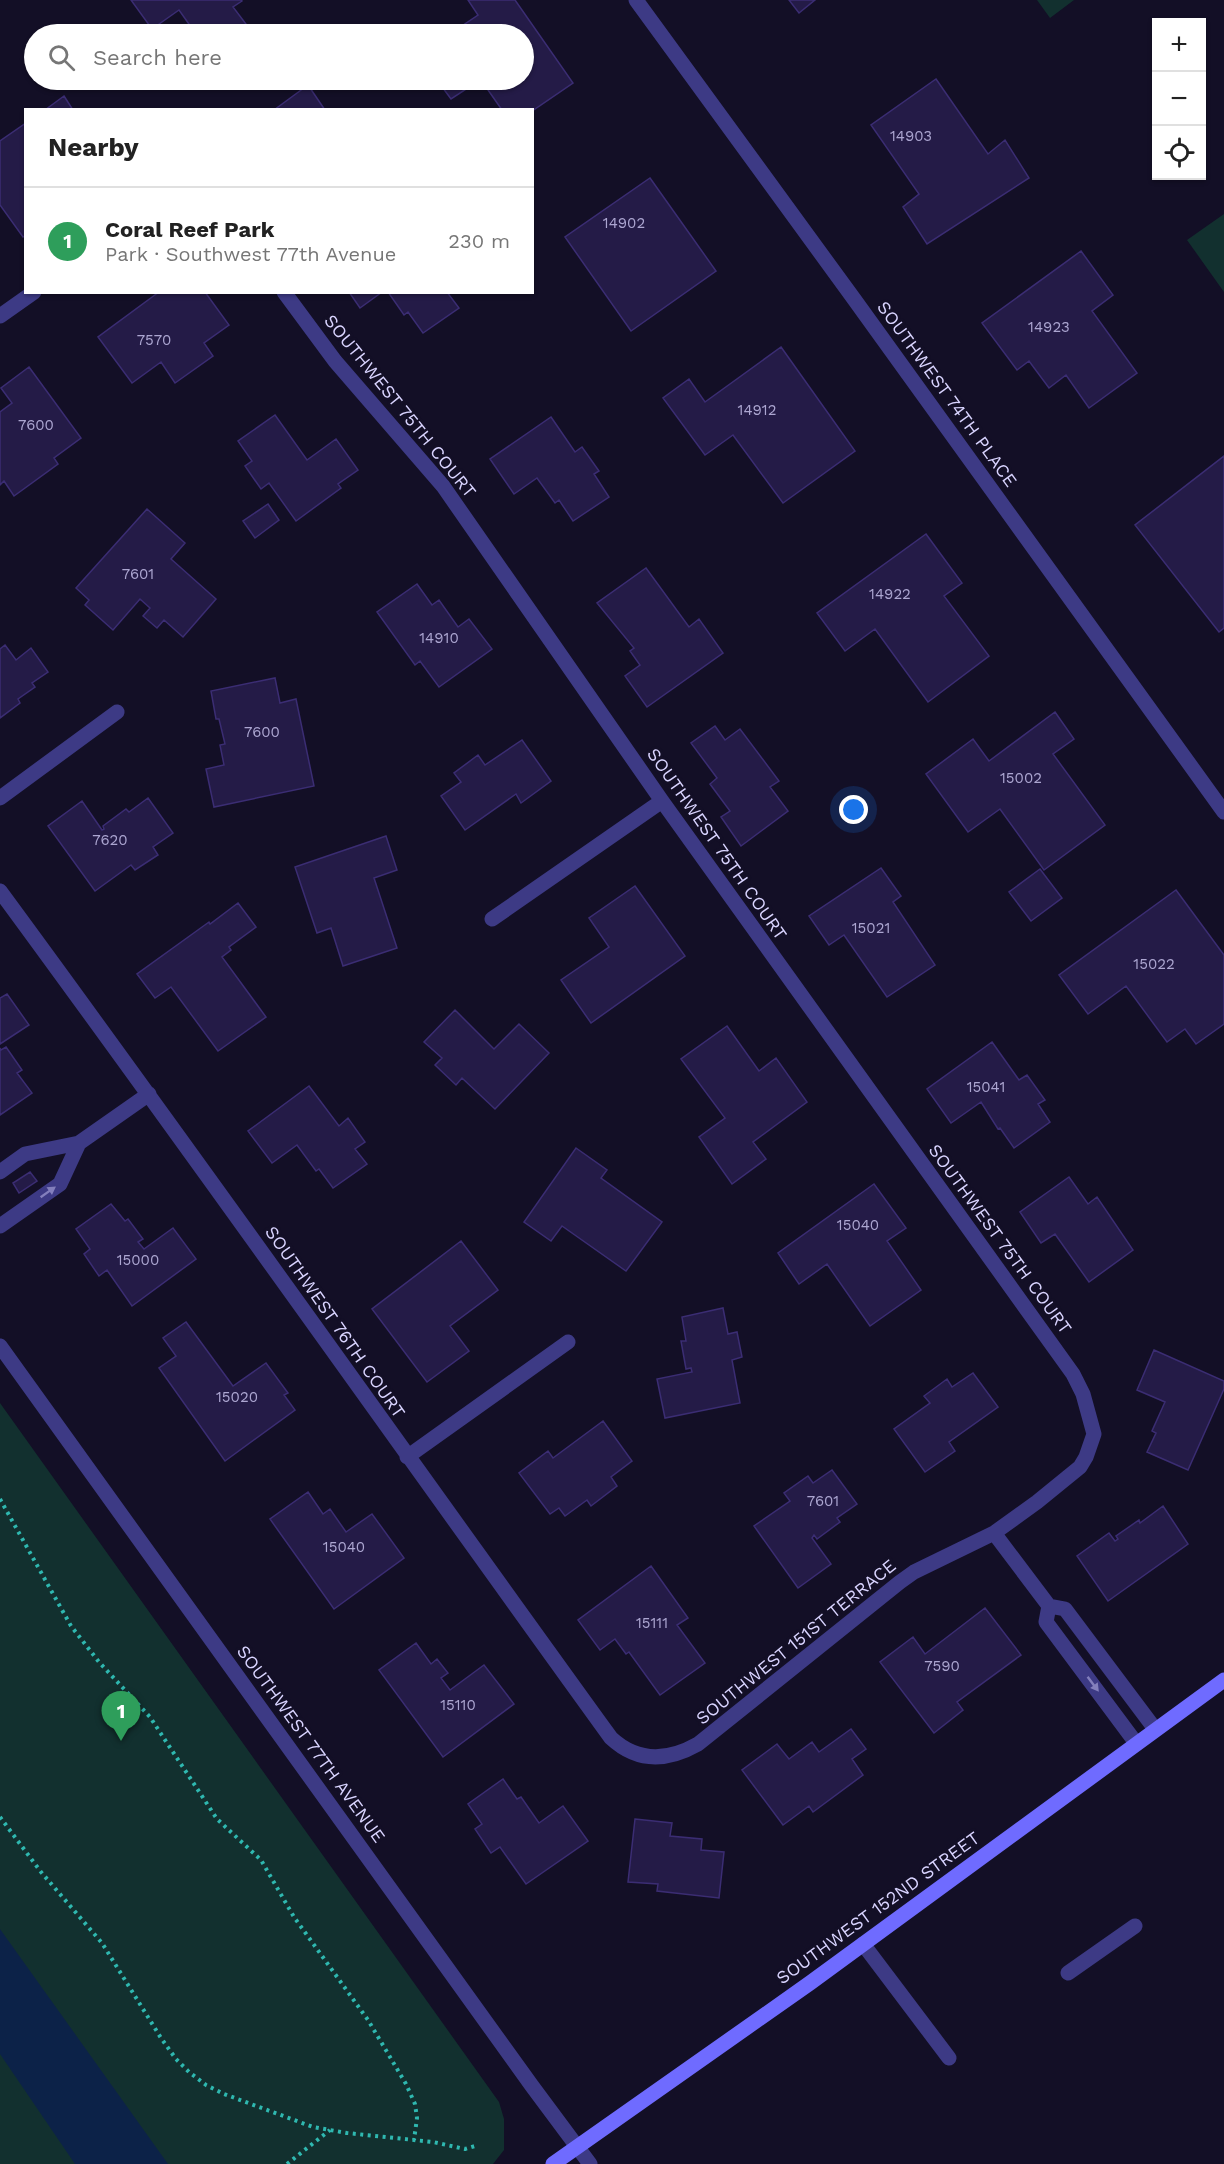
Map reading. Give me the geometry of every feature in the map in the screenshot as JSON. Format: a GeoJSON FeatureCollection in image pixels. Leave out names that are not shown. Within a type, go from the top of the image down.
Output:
{"type":"FeatureCollection","features":[{"type":"Feature","properties":{"kind":"main road","name":"SOUTHWEST 152ND STREET"},"geometry":{"type":"LineString","coordinates":[[553,2164],[863,1944],[1224,1680]]}},
{"type":"Feature","properties":{"kind":"street","name":"SOUTHWEST 74TH PLACE"},"geometry":{"type":"LineString","coordinates":[[636,0],[1224,812]]}},
{"type":"Feature","properties":{"kind":"street"},"geometry":{"type":"LineString","coordinates":[[0,316],[31,294]]}},
{"type":"Feature","properties":{"kind":"street","name":"SOUTHWEST 75TH COURT"},"geometry":{"type":"LineString","coordinates":[[285,294],[335,361],[443,486],[662,801],[1073,1374],[1083,1394],[1094,1434]]}},
{"type":"Feature","properties":{"kind":"street"},"geometry":{"type":"LineString","coordinates":[[0,798],[117,712]]}},
{"type":"Feature","properties":{"kind":"street"},"geometry":{"type":"LineString","coordinates":[[492,919],[662,801]]}},
{"type":"Feature","properties":{"kind":"street","name":"SOUTHWEST 76TH COURT"},"geometry":{"type":"LineString","coordinates":[[0,891],[149,1094],[407,1457],[611,1738],[631,1752],[651,1758]]}},
{"type":"Feature","properties":{"kind":"street"},"geometry":{"type":"LineString","coordinates":[[0,1172],[25,1154],[79,1143],[149,1094]]}},
{"type":"Feature","properties":{"kind":"street"},"geometry":{"type":"LineString","coordinates":[[0,1226],[60,1184],[79,1143]]}},
{"type":"Feature","properties":{"kind":"street"},"geometry":{"type":"LineString","coordinates":[[407,1457],[568,1342]]}},
{"type":"Feature","properties":{"kind":"street","name":"SOUTHWEST 77TH AVENUE"},"geometry":{"type":"LineString","coordinates":[[0,1346],[590,2164]]}},
{"type":"Feature","properties":{"kind":"street","name":"SOUTHWEST 151ST TERRACE"},"geometry":{"type":"LineString","coordinates":[[651,1758],[674,1755],[699,1744],[900,1582],[914,1572],[994,1533],[1072,1474],[1086,1457],[1094,1434]]}},
{"type":"Feature","properties":{"kind":"street"},"geometry":{"type":"LineString","coordinates":[[994,1533],[1049,1606],[1065,1609],[1155,1729]]}},
{"type":"Feature","properties":{"kind":"street"},"geometry":{"type":"LineString","coordinates":[[1049,1606],[1046,1622],[1136,1743]]}},
{"type":"Feature","properties":{"kind":"street"},"geometry":{"type":"LineString","coordinates":[[1068,1973],[1135,1926]]}},
{"type":"Feature","properties":{"kind":"street"},"geometry":{"type":"LineString","coordinates":[[863,1944],[949,2058]]}},
{"type":"Feature","properties":{"kind":"path"},"geometry":{"type":"LineString","coordinates":[[0,1499],[71,1626],[99,1662],[150,1717],[217,1819],[261,1860],[294,1917],[368,2020],[406,2084],[415,2104],[417,2118],[414,2140]]}},
{"type":"Feature","properties":{"kind":"path"},"geometry":{"type":"LineString","coordinates":[[0,1817],[41,1872],[98,1938],[161,2038],[189,2072],[224,2094],[313,2127],[465,2149],[476,2146]]}},
{"type":"Feature","properties":{"kind":"path"},"geometry":{"type":"LineString","coordinates":[[287,2164],[330,2130]]}},
{"type":"Feature","properties":{"kind":"green space"},"geometry":{"type":"Polygon","coordinates":[[[1037,0],[1074,0],[1050,18],[1037,0]]]}},
{"type":"Feature","properties":{"kind":"green space"},"geometry":{"type":"Polygon","coordinates":[[[1224,214],[1224,292],[1187,240],[1224,214]]]}},
{"type":"Feature","properties":{"kind":"green space"},"geometry":{"type":"Polygon","coordinates":[[[0,1403],[499,2102],[504,2119],[504,2150],[493,2164],[0,2164],[0,1403]]]}},
{"type":"Feature","properties":{"kind":"water"},"geometry":{"type":"Polygon","coordinates":[[[0,1929],[168,2164],[75,2164],[0,2054],[0,1929]]]}},
{"type":"Feature","properties":{"kind":"building"},"geometry":{"type":"Polygon","coordinates":[[[131,0],[241,0],[233,7],[246,24],[189,24],[179,10],[159,24],[148,24],[131,0]]]}},
{"type":"Feature","properties":{"kind":"building"},"geometry":{"type":"Polygon","coordinates":[[[468,0],[515,0],[532,24],[465,24],[478,15],[468,0]]]}},
{"type":"Feature","properties":{"kind":"building"},"geometry":{"type":"Polygon","coordinates":[[[789,0],[815,0],[799,13],[789,0]]]}},
{"type":"Feature","properties":{"kind":"building"},"geometry":{"type":"Polygon","coordinates":[[[534,27],[573,83],[534,110],[501,108],[488,90],[534,90],[534,27]]]}},
{"type":"Feature","properties":{"kind":"building"},"geometry":{"type":"Polygon","coordinates":[[[936,79],[988,154],[1005,140],[1029,178],[927,244],[903,207],[919,194],[871,125],[936,79]]]}},
{"type":"Feature","properties":{"kind":"building"},"geometry":{"type":"Polygon","coordinates":[[[301,90],[311,90],[324,108],[277,108],[301,90]]]}},
{"type":"Feature","properties":{"kind":"building"},"geometry":{"type":"Polygon","coordinates":[[[444,90],[465,90],[451,99],[444,90]]]}},
{"type":"Feature","properties":{"kind":"building"},"geometry":{"type":"Polygon","coordinates":[[[64,96],[72,108],[48,108],[64,96]]]}},
{"type":"Feature","properties":{"kind":"building"},"geometry":{"type":"Polygon","coordinates":[[[24,124],[23,237],[0,205],[0,141],[24,124]]]}},
{"type":"Feature","properties":{"kind":"building"},"geometry":{"type":"Polygon","coordinates":[[[650,178],[716,271],[631,331],[565,237],[650,178]]]}},
{"type":"Feature","properties":{"kind":"building"},"geometry":{"type":"Polygon","coordinates":[[[1081,251],[1113,295],[1092,311],[1137,373],[1089,408],[1066,375],[1049,388],[1029,361],[1017,370],[982,323],[1081,251]]]}},
{"type":"Feature","properties":{"kind":"building"},"geometry":{"type":"Polygon","coordinates":[[[156,294],[206,294],[229,325],[204,343],[213,356],[175,383],[161,362],[132,383],[98,337],[156,294]]]}},
{"type":"Feature","properties":{"kind":"building"},"geometry":{"type":"Polygon","coordinates":[[[350,294],[379,294],[360,308],[350,294]]]}},
{"type":"Feature","properties":{"kind":"building"},"geometry":{"type":"Polygon","coordinates":[[[389,294],[448,294],[459,308],[423,333],[408,312],[404,315],[389,294]]]}},
{"type":"Feature","properties":{"kind":"building"},"geometry":{"type":"Polygon","coordinates":[[[781,347],[855,451],[783,503],[733,435],[705,455],[663,398],[689,379],[705,402],[781,347]]]}},
{"type":"Feature","properties":{"kind":"building"},"geometry":{"type":"Polygon","coordinates":[[[29,367],[81,438],[54,458],[58,464],[14,496],[4,481],[0,485],[0,412],[12,403],[1,388],[29,367]]]}},
{"type":"Feature","properties":{"kind":"building"},"geometry":{"type":"Polygon","coordinates":[[[275,415],[307,460],[336,439],[358,470],[338,484],[341,488],[296,521],[269,483],[261,489],[245,466],[252,461],[238,441],[275,415]]]}},
{"type":"Feature","properties":{"kind":"building"},"geometry":{"type":"Polygon","coordinates":[[[551,417],[575,452],[582,447],[599,471],[594,474],[609,497],[573,521],[559,500],[555,503],[537,478],[514,494],[490,459],[551,417]]]}},
{"type":"Feature","properties":{"kind":"building"},"geometry":{"type":"Polygon","coordinates":[[[1224,456],[1224,628],[1219,632],[1135,525],[1224,456]]]}},
{"type":"Feature","properties":{"kind":"building"},"geometry":{"type":"Polygon","coordinates":[[[268,504],[279,520],[255,538],[243,521],[268,504]]]}},
{"type":"Feature","properties":{"kind":"building"},"geometry":{"type":"Polygon","coordinates":[[[147,509],[185,543],[171,559],[216,599],[183,637],[164,620],[157,628],[143,616],[150,608],[140,599],[113,630],[85,605],[89,600],[76,588],[147,509]]]}},
{"type":"Feature","properties":{"kind":"building"},"geometry":{"type":"Polygon","coordinates":[[[926,534],[962,583],[944,596],[989,656],[928,702],[875,629],[845,651],[817,613],[926,534]]]}},
{"type":"Feature","properties":{"kind":"building"},"geometry":{"type":"Polygon","coordinates":[[[646,568],[689,627],[699,619],[723,653],[647,707],[625,676],[640,665],[630,651],[634,648],[597,603],[646,568]]]}},
{"type":"Feature","properties":{"kind":"building"},"geometry":{"type":"Polygon","coordinates":[[[417,584],[432,605],[439,600],[458,627],[469,619],[492,649],[439,687],[420,661],[415,665],[377,612],[417,584]]]}},
{"type":"Feature","properties":{"kind":"building"},"geometry":{"type":"Polygon","coordinates":[[[5,645],[16,660],[31,648],[48,672],[32,683],[35,687],[18,699],[20,703],[0,718],[0,649],[5,645]]]}},
{"type":"Feature","properties":{"kind":"building"},"geometry":{"type":"Polygon","coordinates":[[[275,678],[280,703],[296,699],[314,786],[214,807],[206,769],[224,765],[220,745],[225,744],[219,719],[216,719],[211,691],[275,678]]]}},
{"type":"Feature","properties":{"kind":"building"},"geometry":{"type":"Polygon","coordinates":[[[1055,712],[1074,739],[1053,754],[1105,825],[1044,870],[1000,809],[968,832],[926,774],[973,739],[989,761],[1055,712]]]}},
{"type":"Feature","properties":{"kind":"building"},"geometry":{"type":"Polygon","coordinates":[[[715,726],[725,740],[740,729],[779,781],[770,787],[788,811],[741,846],[721,817],[730,811],[710,784],[717,778],[691,743],[715,726]]]}},
{"type":"Feature","properties":{"kind":"building"},"geometry":{"type":"Polygon","coordinates":[[[522,740],[551,781],[521,803],[516,794],[465,830],[441,796],[461,782],[454,773],[478,755],[485,765],[522,740]]]}},
{"type":"Feature","properties":{"kind":"building"},"geometry":{"type":"Polygon","coordinates":[[[148,798],[173,833],[153,847],[158,855],[135,870],[131,865],[95,891],[48,826],[82,801],[102,830],[103,826],[126,809],[129,812],[148,798]]]}},
{"type":"Feature","properties":{"kind":"building"},"geometry":{"type":"Polygon","coordinates":[[[386,836],[397,870],[374,878],[397,948],[343,966],[331,928],[317,933],[295,867],[386,836]]]}},
{"type":"Feature","properties":{"kind":"building"},"geometry":{"type":"Polygon","coordinates":[[[881,868],[901,896],[893,902],[935,965],[887,997],[844,935],[829,945],[809,916],[881,868]]]}},
{"type":"Feature","properties":{"kind":"building"},"geometry":{"type":"Polygon","coordinates":[[[1040,869],[1062,898],[1031,921],[1009,892],[1040,869]]]}},
{"type":"Feature","properties":{"kind":"building"},"geometry":{"type":"Polygon","coordinates":[[[635,886],[685,956],[591,1023],[561,980],[609,947],[589,918],[635,886]]]}},
{"type":"Feature","properties":{"kind":"building"},"geometry":{"type":"Polygon","coordinates":[[[1176,890],[1224,955],[1224,1024],[1196,1044],[1185,1029],[1167,1042],[1126,986],[1088,1014],[1059,975],[1176,890]]]}},
{"type":"Feature","properties":{"kind":"building"},"geometry":{"type":"Polygon","coordinates":[[[238,903],[256,927],[229,947],[231,950],[222,957],[266,1017],[218,1051],[171,987],[155,998],[137,974],[238,903]]]}},
{"type":"Feature","properties":{"kind":"building"},"geometry":{"type":"Polygon","coordinates":[[[7,994],[29,1025],[0,1044],[0,998],[7,994]]]}},
{"type":"Feature","properties":{"kind":"building"},"geometry":{"type":"Polygon","coordinates":[[[455,1010],[494,1049],[519,1024],[549,1053],[495,1109],[462,1078],[456,1085],[435,1065],[442,1058],[424,1042],[455,1010]]]}},
{"type":"Feature","properties":{"kind":"building"},"geometry":{"type":"Polygon","coordinates":[[[727,1026],[759,1071],[776,1058],[807,1102],[753,1142],[766,1159],[732,1184],[699,1137],[725,1118],[681,1059],[727,1026]]]}},
{"type":"Feature","properties":{"kind":"building"},"geometry":{"type":"Polygon","coordinates":[[[992,1042],[1019,1080],[1027,1075],[1045,1100],[1038,1104],[1050,1122],[1014,1148],[1000,1128],[998,1129],[981,1102],[951,1123],[927,1089],[992,1042]]]}},
{"type":"Feature","properties":{"kind":"building"},"geometry":{"type":"Polygon","coordinates":[[[6,1047],[22,1070],[17,1073],[32,1093],[0,1115],[0,1048],[1,1050],[6,1047]]]}},
{"type":"Feature","properties":{"kind":"building"},"geometry":{"type":"Polygon","coordinates":[[[309,1086],[339,1126],[348,1118],[365,1142],[355,1149],[367,1164],[333,1188],[319,1169],[316,1171],[297,1145],[272,1163],[248,1131],[309,1086]]]}},
{"type":"Feature","properties":{"kind":"building"},"geometry":{"type":"Polygon","coordinates":[[[576,1148],[607,1170],[601,1178],[662,1222],[626,1271],[562,1226],[551,1241],[524,1222],[576,1148]]]}},
{"type":"Feature","properties":{"kind":"building"},"geometry":{"type":"Polygon","coordinates":[[[30,1172],[37,1181],[19,1193],[13,1183],[30,1172]]]}},
{"type":"Feature","properties":{"kind":"building"},"geometry":{"type":"Polygon","coordinates":[[[1069,1177],[1088,1204],[1097,1197],[1133,1250],[1089,1282],[1055,1234],[1041,1243],[1020,1212],[1069,1177]]]}},
{"type":"Feature","properties":{"kind":"building"},"geometry":{"type":"Polygon","coordinates":[[[874,1184],[906,1228],[887,1241],[921,1290],[870,1326],[827,1264],[799,1284],[778,1253],[874,1184]]]}},
{"type":"Feature","properties":{"kind":"building"},"geometry":{"type":"Polygon","coordinates":[[[111,1204],[125,1221],[128,1219],[143,1239],[138,1242],[144,1249],[173,1228],[196,1259],[132,1306],[107,1270],[99,1276],[84,1254],[90,1249],[76,1229],[111,1204]]]}},
{"type":"Feature","properties":{"kind":"building"},"geometry":{"type":"Polygon","coordinates":[[[461,1241],[498,1290],[450,1326],[469,1351],[427,1382],[372,1309],[461,1241]]]}},
{"type":"Feature","properties":{"kind":"building"},"geometry":{"type":"Polygon","coordinates":[[[723,1308],[728,1334],[737,1332],[742,1357],[732,1360],[740,1403],[665,1418],[657,1379],[692,1372],[691,1368],[686,1369],[681,1341],[686,1341],[682,1317],[723,1308]]]}},
{"type":"Feature","properties":{"kind":"building"},"geometry":{"type":"Polygon","coordinates":[[[186,1322],[233,1386],[266,1363],[288,1393],[284,1395],[295,1410],[225,1461],[159,1368],[176,1356],[163,1338],[186,1322]]]}},
{"type":"Feature","properties":{"kind":"building"},"geometry":{"type":"Polygon","coordinates":[[[1154,1350],[1224,1381],[1224,1389],[1188,1470],[1147,1452],[1156,1433],[1152,1431],[1165,1402],[1137,1390],[1154,1350]]]}},
{"type":"Feature","properties":{"kind":"building"},"geometry":{"type":"Polygon","coordinates":[[[973,1373],[998,1407],[949,1442],[955,1451],[925,1472],[894,1429],[930,1403],[924,1396],[947,1379],[952,1387],[973,1373]]]}},
{"type":"Feature","properties":{"kind":"building"},"geometry":{"type":"Polygon","coordinates":[[[603,1421],[632,1461],[611,1477],[617,1486],[591,1506],[587,1500],[565,1516],[559,1508],[550,1514],[519,1473],[548,1451],[553,1458],[603,1421]]]}},
{"type":"Feature","properties":{"kind":"building"},"geometry":{"type":"Polygon","coordinates":[[[832,1470],[857,1504],[837,1518],[840,1522],[817,1539],[814,1535],[812,1538],[831,1564],[798,1588],[754,1526],[790,1501],[784,1493],[808,1476],[813,1483],[832,1470]]]}},
{"type":"Feature","properties":{"kind":"building"},"geometry":{"type":"Polygon","coordinates":[[[308,1492],[323,1514],[330,1509],[346,1532],[372,1514],[404,1558],[334,1609],[270,1519],[308,1492]]]}},
{"type":"Feature","properties":{"kind":"building"},"geometry":{"type":"Polygon","coordinates":[[[1163,1506],[1188,1544],[1108,1601],[1077,1556],[1109,1533],[1115,1541],[1118,1539],[1116,1536],[1139,1520],[1140,1523],[1163,1506]]]}},
{"type":"Feature","properties":{"kind":"building"},"geometry":{"type":"Polygon","coordinates":[[[651,1566],[688,1618],[677,1625],[705,1663],[660,1695],[629,1652],[626,1654],[615,1639],[600,1650],[578,1620],[651,1566]]]}},
{"type":"Feature","properties":{"kind":"building"},"geometry":{"type":"Polygon","coordinates":[[[985,1608],[1021,1655],[957,1702],[963,1710],[934,1733],[880,1662],[913,1637],[925,1654],[985,1608]]]}},
{"type":"Feature","properties":{"kind":"building"},"geometry":{"type":"Polygon","coordinates":[[[416,1643],[431,1664],[437,1659],[448,1673],[441,1678],[450,1690],[484,1665],[514,1704],[443,1757],[379,1670],[416,1643]]]}},
{"type":"Feature","properties":{"kind":"building"},"geometry":{"type":"Polygon","coordinates":[[[851,1729],[866,1749],[852,1759],[863,1775],[813,1812],[809,1806],[783,1825],[742,1770],[777,1744],[789,1759],[812,1742],[819,1752],[851,1729]]]}},
{"type":"Feature","properties":{"kind":"building"},"geometry":{"type":"Polygon","coordinates":[[[503,1779],[517,1799],[521,1797],[539,1823],[563,1806],[588,1841],[526,1884],[500,1847],[491,1853],[475,1829],[482,1824],[468,1804],[503,1779]]]}},
{"type":"Feature","properties":{"kind":"building"},"geometry":{"type":"Polygon","coordinates":[[[635,1819],[672,1823],[670,1836],[702,1839],[701,1850],[724,1852],[719,1898],[657,1891],[658,1884],[628,1882],[635,1819]]]}},
{"type":"Feature","properties":{"kind":"place","name":"Coral Reef Park"},"geometry":{"type":"Point","coordinates":[121,1741]}}]}
